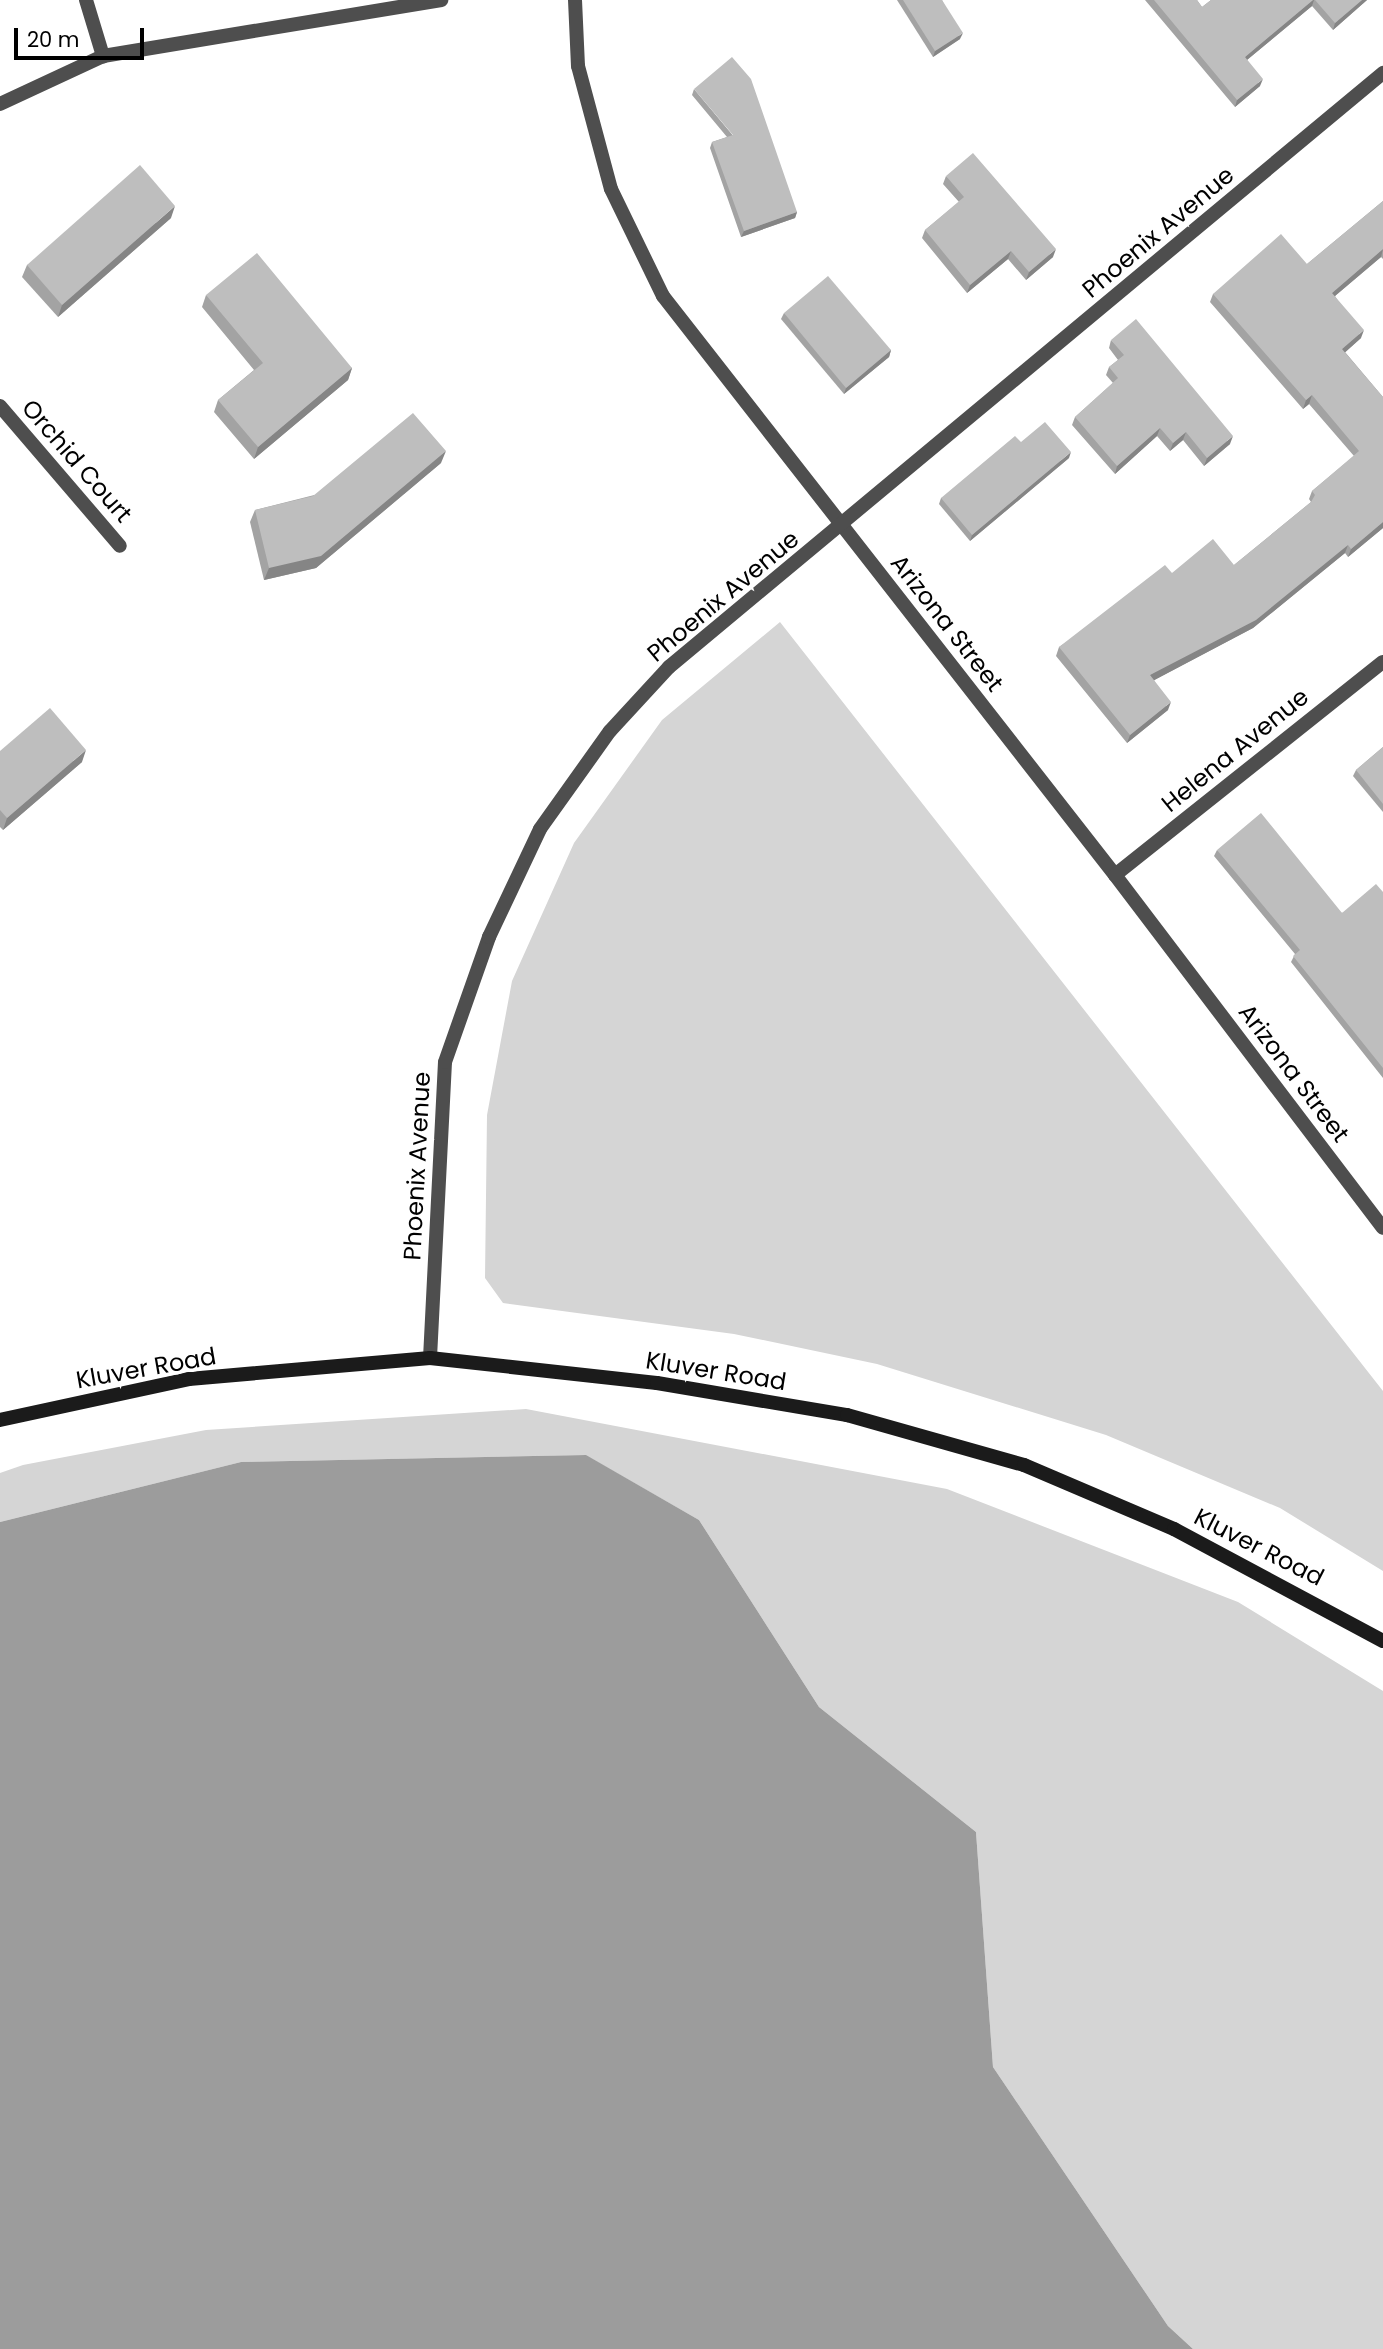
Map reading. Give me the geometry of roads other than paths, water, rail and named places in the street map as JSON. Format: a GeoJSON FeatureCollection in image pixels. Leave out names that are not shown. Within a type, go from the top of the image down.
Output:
{"type":"FeatureCollection","features":[{"type":"Feature","properties":{"kind":"street"},"geometry":{"type":"LineString","coordinates":[[86,0],[103,56]]}},
{"type":"Feature","properties":{"kind":"street"},"geometry":{"type":"LineString","coordinates":[[0,104],[103,56],[441,0]]}},
{"type":"Feature","properties":{"kind":"street","name":"Arizona Street"},"geometry":{"type":"LineString","coordinates":[[575,0],[578,66],[611,189],[663,296],[1115,875],[1383,1228]]}},
{"type":"Feature","properties":{"kind":"street","name":"Phoenix Avenue"},"geometry":{"type":"LineString","coordinates":[[430,1358],[445,1062],[489,937],[540,829],[610,731],[669,667],[842,527],[1383,73]]}},
{"type":"Feature","properties":{"kind":"street","name":"Orchid Court"},"geometry":{"type":"LineString","coordinates":[[0,406],[120,546]]}},
{"type":"Feature","properties":{"kind":"street","name":"Helena Avenue"},"geometry":{"type":"LineString","coordinates":[[1115,875],[1383,662]]}},
{"type":"Feature","properties":{"kind":"street","name":"Kluver Road"},"geometry":{"type":"LineString","coordinates":[[0,1420],[189,1379],[430,1358],[657,1383],[847,1415],[1024,1465],[1174,1529],[1383,1641]]}}]}
